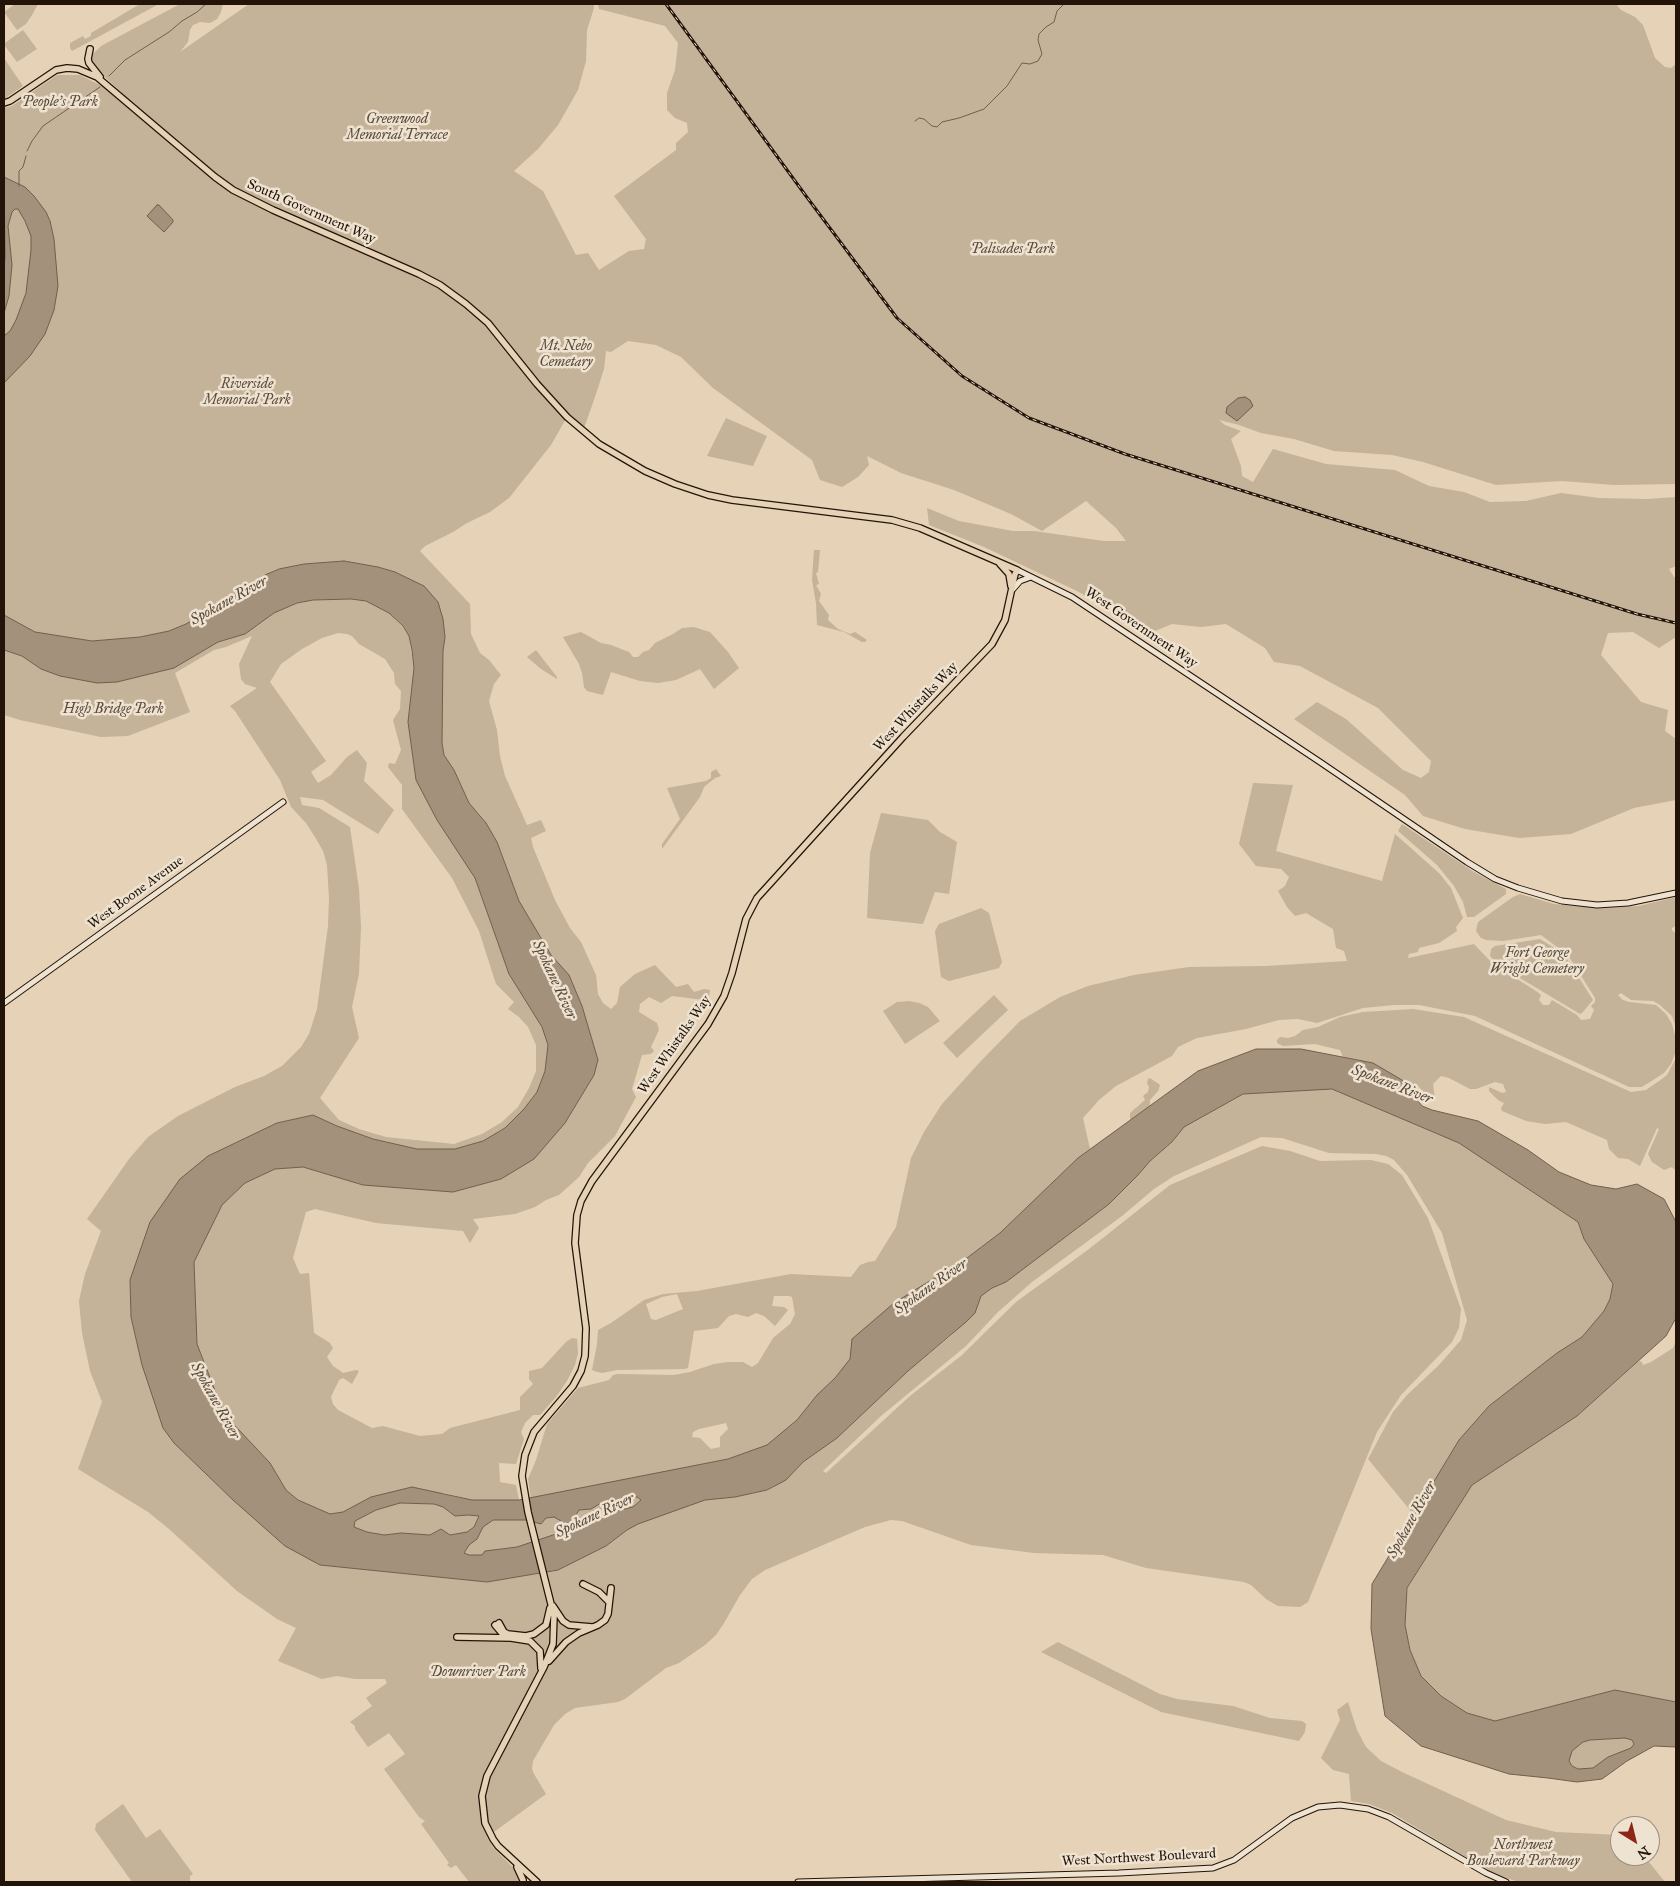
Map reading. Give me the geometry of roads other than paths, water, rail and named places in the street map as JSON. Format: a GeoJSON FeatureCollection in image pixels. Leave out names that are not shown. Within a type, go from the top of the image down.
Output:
{"type":"FeatureCollection","features":[{"type":"Feature","properties":{"kind":"main road"},"geometry":{"type":"LineString","coordinates":[[90,49],[88,59],[103,81]]}},
{"type":"Feature","properties":{"kind":"main road","name":"South Government Way"},"geometry":{"type":"LineString","coordinates":[[4,103],[10,101],[56,70],[67,68],[97,77],[215,177],[233,190],[419,274],[459,299],[488,323],[537,384],[567,417]]}},
{"type":"Feature","properties":{"kind":"main road","name":"West Government Way"},"geometry":{"type":"LineString","coordinates":[[567,417],[599,444],[632,464],[662,479],[691,490],[732,500],[892,520],[920,528],[997,561],[1016,572],[1031,577],[1072,597],[1495,879],[1562,901],[1597,904],[1628,902],[1676,893]]}},
{"type":"Feature","properties":{"kind":"main road"},"geometry":{"type":"LineString","coordinates":[[997,561],[1009,574],[1012,592]]}},
{"type":"Feature","properties":{"kind":"main road","name":"West Whistalks Way"},"geometry":{"type":"LineString","coordinates":[[550,1598],[528,1512],[522,1476],[525,1454],[534,1432],[573,1386],[585,1356],[587,1334],[576,1258],[575,1230],[581,1201],[592,1181],[708,1024],[724,996],[746,919],[757,898],[903,737],[992,644],[1005,620],[1016,572]]}},
{"type":"Feature","properties":{"kind":"main road"},"geometry":{"type":"LineString","coordinates":[[1012,592],[1014,586],[1019,582],[1031,577]]}},
{"type":"Feature","properties":{"kind":"main road","name":"West Boone Avenue"},"geometry":{"type":"LineString","coordinates":[[4,1003],[283,802]]}},
{"type":"Feature","properties":{"kind":"main road"},"geometry":{"type":"LineString","coordinates":[[583,1584],[599,1592],[608,1602]]}},
{"type":"Feature","properties":{"kind":"main road"},"geometry":{"type":"LineString","coordinates":[[540,1675],[562,1645],[574,1636],[602,1622],[606,1617],[611,1588]]}},
{"type":"Feature","properties":{"kind":"main road"},"geometry":{"type":"LineString","coordinates":[[507,1638],[501,1634],[497,1624],[508,1634],[526,1636],[537,1633],[546,1625],[550,1598]]}},
{"type":"Feature","properties":{"kind":"main road"},"geometry":{"type":"LineString","coordinates":[[550,1598],[560,1618],[566,1624],[594,1627]]}},
{"type":"Feature","properties":{"kind":"main road"},"geometry":{"type":"LineString","coordinates":[[537,1882],[498,1846],[489,1832],[483,1814],[482,1790],[487,1776],[540,1675],[550,1652],[554,1637],[554,1622],[550,1598]]}},
{"type":"Feature","properties":{"kind":"main road"},"geometry":{"type":"LineString","coordinates":[[457,1637],[526,1640],[536,1645],[542,1658],[540,1675]]}},
{"type":"Feature","properties":{"kind":"main road","name":"West Northwest Boulevard"},"geometry":{"type":"LineString","coordinates":[[798,1882],[1119,1873],[1213,1868],[1234,1860],[1292,1818],[1318,1807],[1340,1805],[1368,1809],[1389,1817],[1486,1873],[1506,1882]]}},
{"type":"Feature","properties":{"kind":"main road"},"geometry":{"type":"LineString","coordinates":[[515,1862],[523,1882]]}},
{"type":"Feature","properties":{"kind":"water"},"geometry":{"type":"Polygon","coordinates":[[[4,177],[25,187],[46,212],[54,239],[58,286],[54,310],[45,334],[30,356],[4,383],[4,336],[10,331],[16,320],[26,293],[31,236],[18,209],[15,209],[12,212],[8,226],[12,265],[9,296],[4,313],[4,177]]]}},
{"type":"Feature","properties":{"kind":"water"},"geometry":{"type":"Polygon","coordinates":[[[157,205],[173,220],[164,232],[147,216],[157,205]]]}},
{"type":"Feature","properties":{"kind":"water"},"geometry":{"type":"Polygon","coordinates":[[[1245,397],[1250,400],[1253,406],[1237,421],[1226,413],[1227,407],[1238,398],[1245,397]]]}},
{"type":"Feature","properties":{"kind":"water","name":"Spokane River"},"geometry":{"type":"Polygon","coordinates":[[[344,561],[378,567],[395,572],[424,586],[438,602],[443,619],[445,637],[443,651],[442,743],[444,755],[454,770],[469,803],[486,823],[497,842],[519,901],[551,955],[569,975],[582,1006],[598,1060],[594,1075],[565,1123],[534,1159],[501,1179],[453,1192],[363,1185],[303,1167],[275,1169],[245,1183],[222,1205],[194,1262],[197,1344],[224,1414],[270,1463],[286,1490],[298,1500],[330,1514],[343,1512],[371,1497],[412,1487],[472,1500],[519,1500],[728,1459],[767,1445],[797,1420],[817,1395],[835,1378],[850,1359],[852,1339],[894,1303],[967,1258],[1000,1233],[1078,1158],[1198,1071],[1256,1049],[1301,1049],[1373,1063],[1402,1080],[1422,1106],[1478,1121],[1528,1150],[1559,1172],[1591,1185],[1616,1189],[1637,1184],[1664,1199],[1676,1222],[1676,1318],[1666,1336],[1577,1416],[1472,1485],[1407,1588],[1405,1625],[1410,1650],[1421,1676],[1441,1696],[1467,1713],[1495,1721],[1615,1690],[1676,1702],[1676,1747],[1654,1746],[1627,1761],[1602,1779],[1577,1782],[1509,1774],[1421,1746],[1385,1716],[1371,1629],[1372,1584],[1459,1440],[1489,1406],[1557,1353],[1582,1337],[1604,1311],[1610,1299],[1613,1284],[1584,1239],[1578,1222],[1459,1143],[1332,1089],[1243,1094],[1184,1127],[1172,1142],[1150,1161],[1109,1204],[1006,1282],[992,1288],[981,1296],[975,1313],[966,1322],[908,1371],[837,1438],[803,1462],[786,1480],[767,1490],[735,1497],[705,1500],[638,1524],[606,1546],[558,1570],[487,1582],[320,1565],[285,1546],[233,1500],[174,1443],[163,1428],[142,1365],[131,1317],[130,1280],[150,1222],[180,1179],[208,1156],[277,1123],[313,1115],[373,1139],[417,1149],[455,1149],[483,1141],[505,1128],[524,1109],[537,1092],[545,1071],[548,1045],[542,1027],[509,974],[475,878],[437,820],[416,780],[408,722],[414,668],[412,650],[409,636],[403,626],[389,613],[366,601],[351,599],[313,600],[297,603],[274,613],[245,634],[218,642],[174,668],[117,682],[97,683],[60,676],[41,669],[22,656],[4,650],[4,615],[35,632],[92,641],[140,637],[169,631],[186,624],[251,586],[265,575],[279,569],[304,564],[344,561]],[[637,1497],[601,1503],[591,1509],[579,1510],[574,1518],[579,1524],[586,1524],[590,1520],[633,1507],[641,1500],[637,1497]],[[400,1503],[376,1510],[355,1521],[354,1527],[384,1535],[401,1533],[430,1535],[441,1529],[450,1535],[467,1532],[474,1527],[479,1516],[455,1516],[443,1507],[434,1504],[400,1503]],[[554,1517],[546,1518],[541,1524],[527,1520],[493,1520],[483,1527],[477,1539],[469,1545],[464,1553],[482,1555],[485,1551],[517,1547],[559,1533],[563,1527],[561,1521],[554,1517]],[[1625,1738],[1583,1742],[1572,1751],[1569,1761],[1572,1766],[1578,1769],[1593,1768],[1608,1757],[1631,1748],[1634,1744],[1632,1740],[1625,1738]]]}},
{"type":"Feature","properties":{"kind":"waterway"},"geometry":{"type":"LineString","coordinates":[[109,76],[125,60],[169,32],[206,4]]}},
{"type":"Feature","properties":{"kind":"waterway"},"geometry":{"type":"LineString","coordinates":[[915,121],[919,118],[924,119],[932,126],[937,127],[942,122],[984,109],[1007,86],[1022,63],[1030,64],[1038,61],[1042,54],[1038,40],[1039,34],[1054,22],[1057,11],[1064,4]]}},
{"type":"Feature","properties":{"kind":"waterway"},"geometry":{"type":"LineString","coordinates":[[27,151],[43,126],[100,87]]}},
{"type":"Feature","properties":{"kind":"waterway"},"geometry":{"type":"LineString","coordinates":[[19,186],[19,171],[23,167],[26,156]]}},
{"type":"Feature","properties":{"kind":"railway"},"geometry":{"type":"LineString","coordinates":[[666,4],[897,318],[962,376],[1029,418],[1125,454],[1637,614],[1676,623]]}},
{"type":"Feature","properties":{"kind":"park label","name":"People's Park"},"geometry":{"type":"Point","coordinates":[60,103]}},
{"type":"Feature","properties":{"kind":"park label","name":"Greenwood Memorial Terrace"},"geometry":{"type":"Point","coordinates":[397,128]}},
{"type":"Feature","properties":{"kind":"park label","name":"Palisades Park"},"geometry":{"type":"Point","coordinates":[1013,250]}},
{"type":"Feature","properties":{"kind":"park label","name":"Mt. Nebo Cemetary"},"geometry":{"type":"Point","coordinates":[566,356]}},
{"type":"Feature","properties":{"kind":"park label","name":"Riverside Memorial Park"},"geometry":{"type":"Point","coordinates":[247,394]}},
{"type":"Feature","properties":{"kind":"park label","name":"High Bridge Park"},"geometry":{"type":"Point","coordinates":[113,710]}},
{"type":"Feature","properties":{"kind":"park label","name":"Fort George Wright Cemetery"},"geometry":{"type":"Point","coordinates":[1537,962]}},
{"type":"Feature","properties":{"kind":"park label","name":"Downriver Park"},"geometry":{"type":"Point","coordinates":[478,1673]}},
{"type":"Feature","properties":{"kind":"park label","name":"Northwest Boulevard Parkway"},"geometry":{"type":"Point","coordinates":[1523,1854]}}]}
